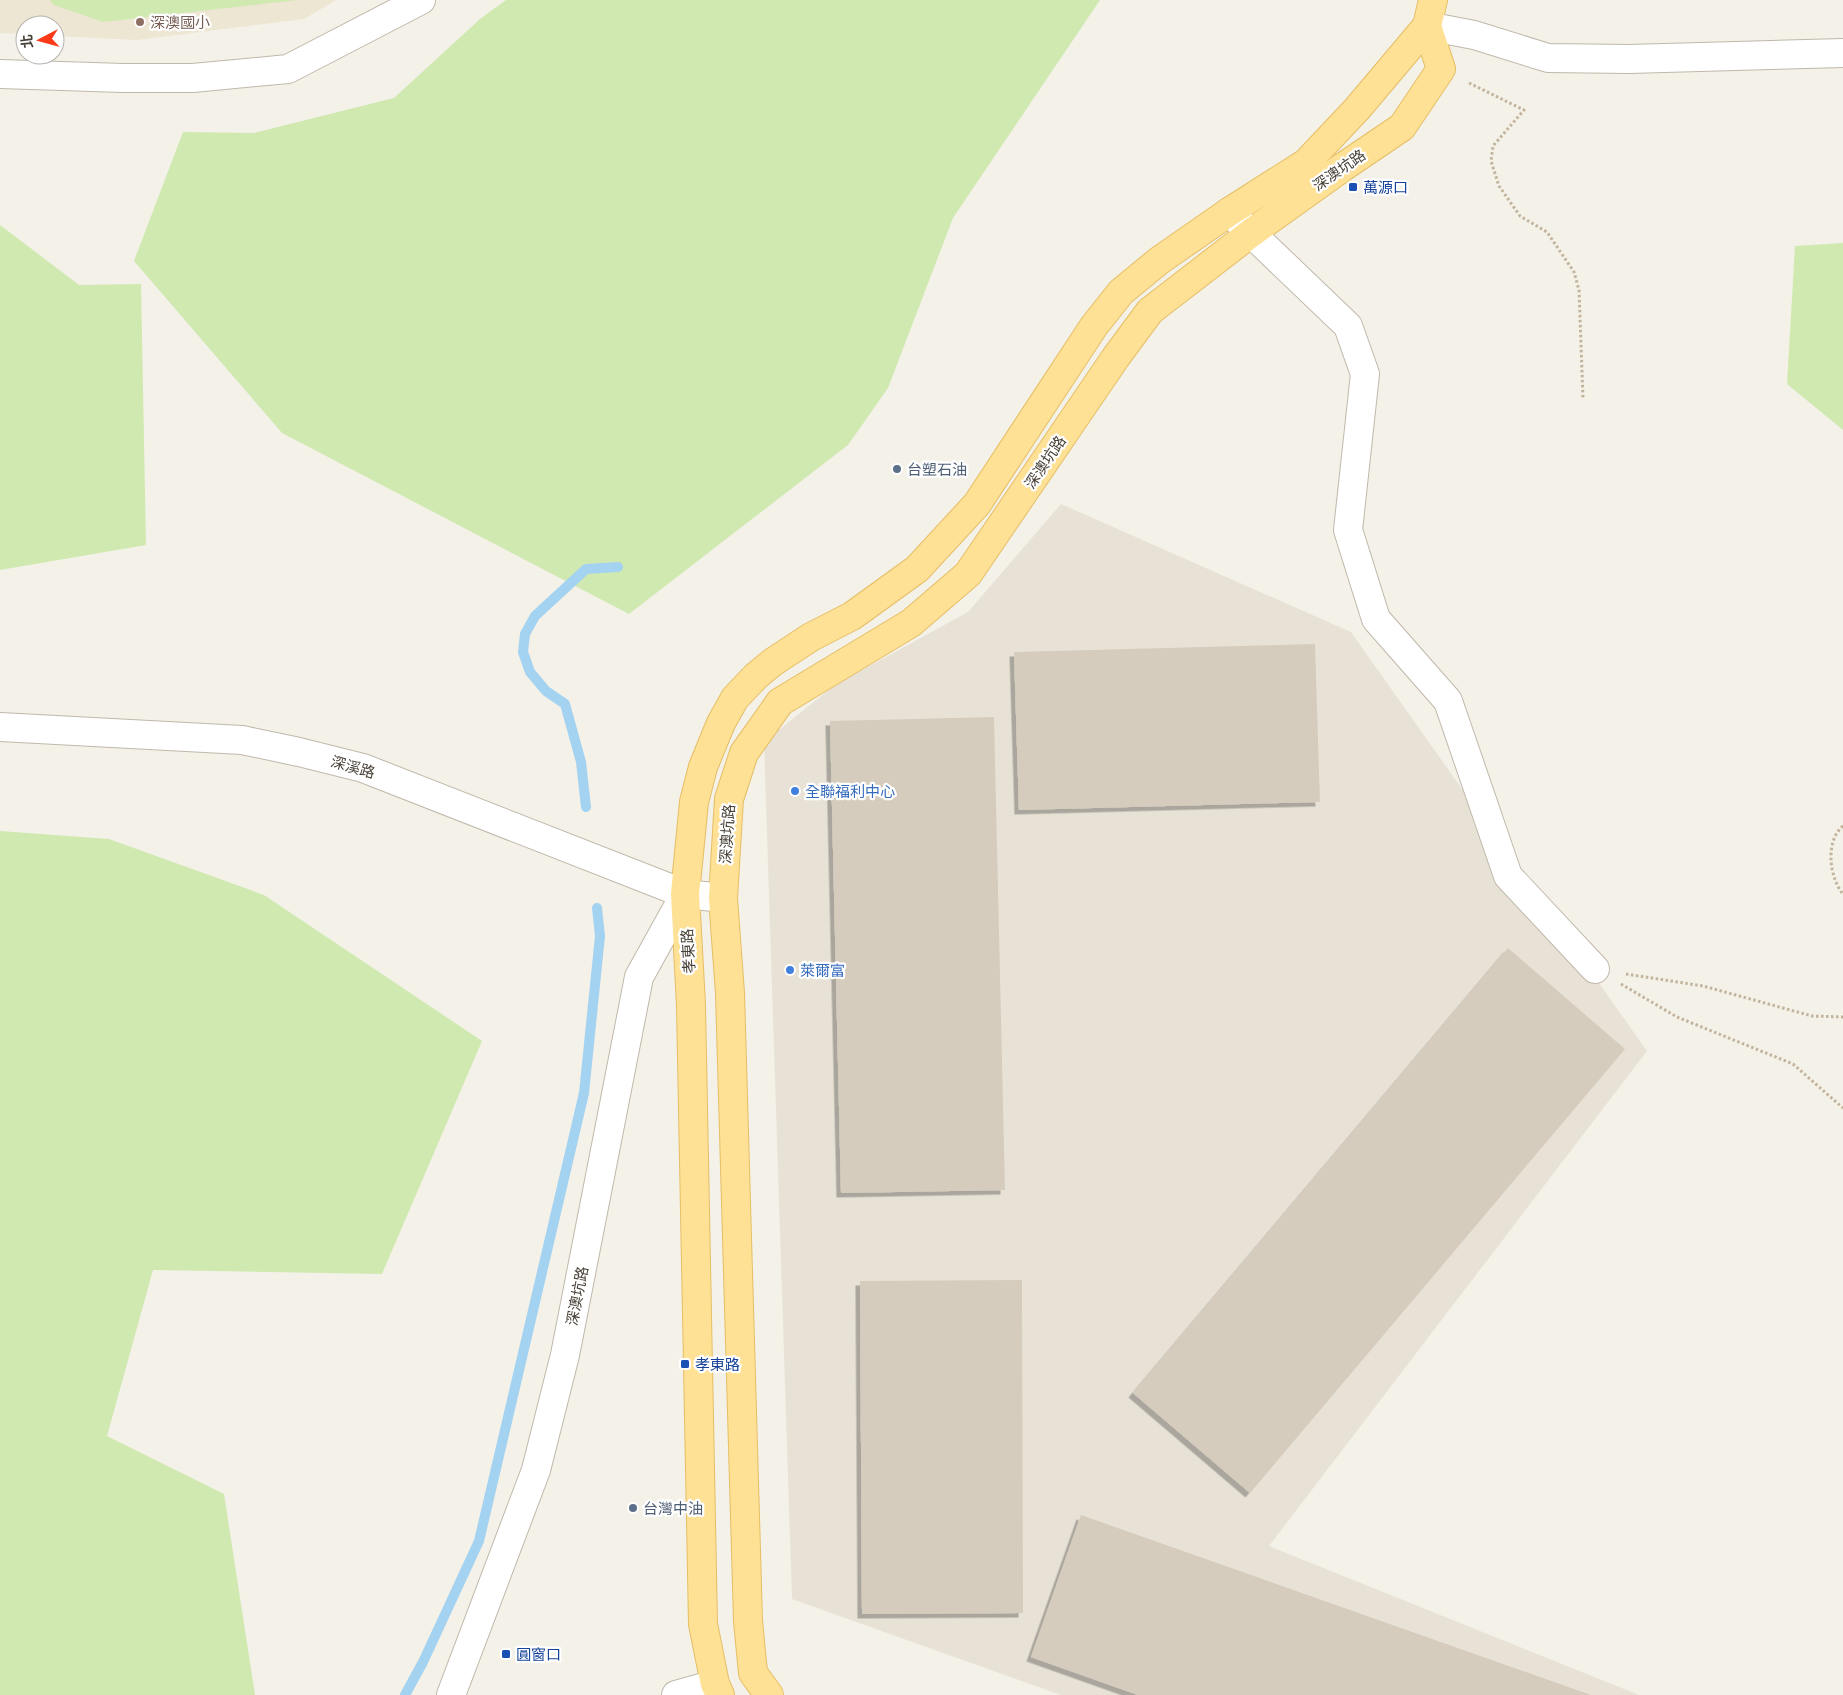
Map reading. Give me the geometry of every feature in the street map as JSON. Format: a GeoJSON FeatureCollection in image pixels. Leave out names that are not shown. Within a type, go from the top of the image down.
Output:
{"type":"FeatureCollection","features":[{"type":"Feature","properties":{"kind":"main road","name":"深澳坑路"},"geometry":{"type":"LineString","coordinates":[[685,894],[694,802],[703,766],[721,723],[735,698],[756,676],[773,662],[811,637],[852,616],[917,569],[977,504],[1094,326],[1121,292],[1160,260],[1306,163],[1357,109],[1427,26],[1433,0]]}},
{"type":"Feature","properties":{"kind":"main road"},"geometry":{"type":"LineString","coordinates":[[1427,26],[1441,69]]}},
{"type":"Feature","properties":{"kind":"main road","name":"深澳坑路"},"geometry":{"type":"LineString","coordinates":[[723,898],[729,799],[744,753],[780,702],[911,624],[968,574],[1116,357],[1150,311],[1251,233],[1342,167],[1402,127],[1441,69]]}},
{"type":"Feature","properties":{"kind":"main road","name":"孝東路"},"geometry":{"type":"LineString","coordinates":[[685,894],[691,1015],[703,1624],[717,1690]]}},
{"type":"Feature","properties":{"kind":"main road"},"geometry":{"type":"LineString","coordinates":[[723,898],[730,1003],[748,1622],[754,1673],[769,1695]]}},
{"type":"Feature","properties":{"kind":"street"},"geometry":{"type":"LineString","coordinates":[[0,74],[192,78],[288,69],[421,0]]}},
{"type":"Feature","properties":{"kind":"street"},"geometry":{"type":"LineString","coordinates":[[1427,26],[1474,35],[1548,58],[1629,59],[1843,53]]}},
{"type":"Feature","properties":{"kind":"street"},"geometry":{"type":"LineString","coordinates":[[1230,212],[1348,326],[1365,374],[1348,530],[1376,619],[1448,701],[1508,876],[1595,969]]}},
{"type":"Feature","properties":{"kind":"street","name":"深溪路"},"geometry":{"type":"LineString","coordinates":[[0,728],[242,740],[299,752],[363,768],[685,894]]}},
{"type":"Feature","properties":{"kind":"street"},"geometry":{"type":"LineString","coordinates":[[685,894],[723,898]]}},
{"type":"Feature","properties":{"kind":"street","name":"深澳坑路"},"geometry":{"type":"LineString","coordinates":[[451,1695],[536,1470],[565,1355],[639,977],[685,894]]}},
{"type":"Feature","properties":{"kind":"street"},"geometry":{"type":"LineString","coordinates":[[676,1695],[717,1690]]}},
{"type":"Feature","properties":{"kind":"path"},"geometry":{"type":"LineString","coordinates":[[1441,69],[1524,110],[1493,146],[1491,161],[1499,186],[1520,216],[1547,232],[1574,272],[1578,290],[1583,399]]}},
{"type":"Feature","properties":{"kind":"path"},"geometry":{"type":"LineString","coordinates":[[1843,826],[1836,832],[1832,852],[1832,870],[1838,887],[1843,894]]}},
{"type":"Feature","properties":{"kind":"path"},"geometry":{"type":"LineString","coordinates":[[1595,969],[1703,986],[1812,1016],[1843,1017]]}},
{"type":"Feature","properties":{"kind":"path"},"geometry":{"type":"LineString","coordinates":[[1595,969],[1677,1017],[1793,1064],[1843,1108]]}},
{"type":"Feature","properties":{"kind":"shaded area","name":"深澳國小"},"geometry":{"type":"Polygon","coordinates":[[[0,0],[336,0],[304,19],[137,40],[65,36],[65,15],[15,15],[15,34],[0,33],[0,0]]]}},
{"type":"Feature","properties":{"kind":"shaded area"},"geometry":{"type":"Polygon","coordinates":[[[1061,504],[1351,632],[1647,1051],[1269,1546],[1639,1695],[1061,1695],[792,1599],[764,742],[835,685],[968,612],[1061,504]]]}},
{"type":"Feature","properties":{"kind":"green space"},"geometry":{"type":"Polygon","coordinates":[[[50,0],[297,0],[103,22],[54,5],[50,0]]]}},
{"type":"Feature","properties":{"kind":"green space"},"geometry":{"type":"Polygon","coordinates":[[[506,0],[1100,0],[953,218],[888,388],[848,445],[629,614],[282,433],[134,261],[183,132],[254,133],[394,98],[480,19],[506,0]]]}},
{"type":"Feature","properties":{"kind":"green space"},"geometry":{"type":"Polygon","coordinates":[[[0,225],[79,285],[141,284],[146,545],[0,570],[0,225]]]}},
{"type":"Feature","properties":{"kind":"green space"},"geometry":{"type":"Polygon","coordinates":[[[1843,243],[1843,430],[1787,384],[1795,246],[1843,243]]]}},
{"type":"Feature","properties":{"kind":"green space"},"geometry":{"type":"Polygon","coordinates":[[[0,831],[109,839],[264,895],[482,1041],[382,1274],[153,1270],[107,1436],[224,1494],[255,1695],[0,1695],[0,831]]]}},
{"type":"Feature","properties":{"kind":"building"},"geometry":{"type":"Polygon","coordinates":[[[1315,644],[1320,802],[1019,810],[1014,652],[1315,644]]]}},
{"type":"Feature","properties":{"kind":"building"},"geometry":{"type":"Polygon","coordinates":[[[994,717],[1005,1190],[841,1193],[830,721],[994,717]]]}},
{"type":"Feature","properties":{"kind":"building"},"geometry":{"type":"Polygon","coordinates":[[[1508,948],[1625,1049],[1250,1493],[1133,1393],[1508,948]]]}},
{"type":"Feature","properties":{"kind":"building"},"geometry":{"type":"Polygon","coordinates":[[[1022,1280],[1023,1613],[862,1614],[860,1281],[1022,1280]]]}},
{"type":"Feature","properties":{"kind":"building"},"geometry":{"type":"Polygon","coordinates":[[[1081,1515],[1591,1695],[1138,1695],[1031,1657],[1081,1515]]]}},
{"type":"Feature","properties":{"kind":"waterway"},"geometry":{"type":"LineString","coordinates":[[586,807],[581,762],[565,704],[546,691],[530,672],[523,652],[525,634],[535,616],[586,569],[618,567]]}},
{"type":"Feature","properties":{"kind":"waterway"},"geometry":{"type":"LineString","coordinates":[[405,1695],[423,1662],[479,1541],[584,1093],[600,936],[597,908]]}},
{"type":"Feature","properties":{"kind":"place","name":"深澳國小"},"geometry":{"type":"Point","coordinates":[140,22]}},
{"type":"Feature","properties":{"kind":"place","name":"萬源口"},"geometry":{"type":"Point","coordinates":[1353,187]}},
{"type":"Feature","properties":{"kind":"place","name":"台塑石油"},"geometry":{"type":"Point","coordinates":[897,469]}},
{"type":"Feature","properties":{"kind":"place","name":"全聯福利中心"},"geometry":{"type":"Point","coordinates":[795,791]}},
{"type":"Feature","properties":{"kind":"place","name":"萊爾富"},"geometry":{"type":"Point","coordinates":[790,970]}},
{"type":"Feature","properties":{"kind":"place","name":"孝東路"},"geometry":{"type":"Point","coordinates":[685,1364]}},
{"type":"Feature","properties":{"kind":"place","name":"台灣中油"},"geometry":{"type":"Point","coordinates":[633,1508]}},
{"type":"Feature","properties":{"kind":"place","name":"圓窗口"},"geometry":{"type":"Point","coordinates":[506,1654]}}]}
